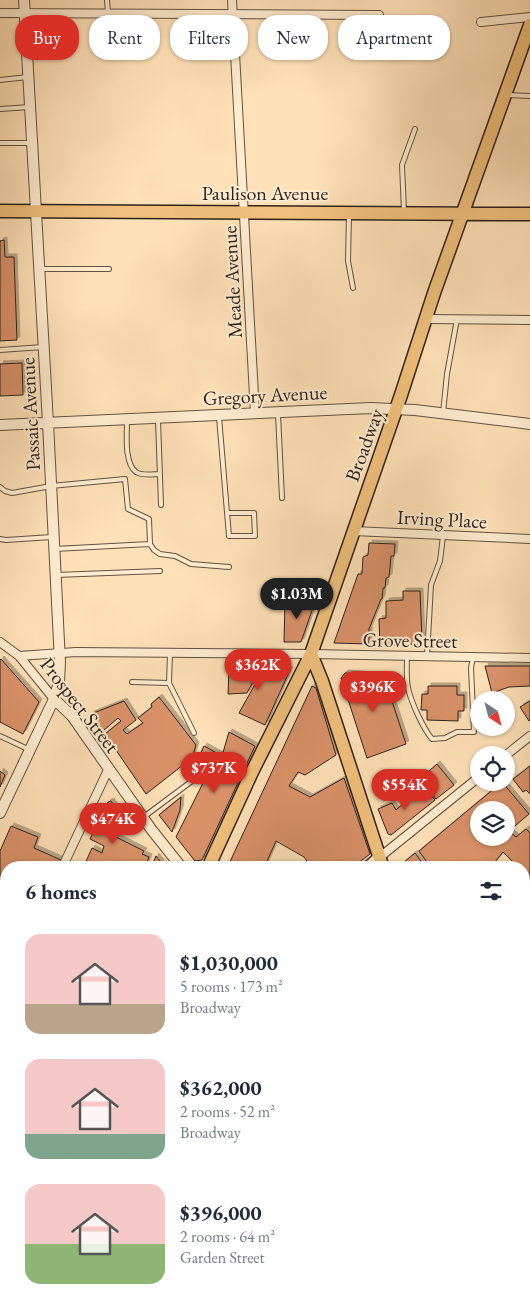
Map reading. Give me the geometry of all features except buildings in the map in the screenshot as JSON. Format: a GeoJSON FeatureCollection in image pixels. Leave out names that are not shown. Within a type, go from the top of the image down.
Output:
{"type":"FeatureCollection","features":[{"type":"Feature","properties":{"kind":"main road","name":"Broadway"},"geometry":{"type":"LineString","coordinates":[[211,861],[252,772],[311,654],[462,213],[530,25]]}},
{"type":"Feature","properties":{"kind":"main road","name":"Paulison Avenue"},"geometry":{"type":"LineString","coordinates":[[0,211],[530,214]]}},
{"type":"Feature","properties":{"kind":"main road"},"geometry":{"type":"LineString","coordinates":[[311,654],[322,681],[382,861]]}},
{"type":"Feature","properties":{"kind":"street","name":"Passaic Avenue"},"geometry":{"type":"LineString","coordinates":[[1,809],[54,700],[59,682],[56,574],[24,0]]}},
{"type":"Feature","properties":{"kind":"street","name":"Meade Avenue"},"geometry":{"type":"LineString","coordinates":[[232,0],[255,413]]}},
{"type":"Feature","properties":{"kind":"street"},"geometry":{"type":"LineString","coordinates":[[0,13],[379,15]]}},
{"type":"Feature","properties":{"kind":"street"},"geometry":{"type":"LineString","coordinates":[[480,22],[530,17]]}},
{"type":"Feature","properties":{"kind":"street"},"geometry":{"type":"LineString","coordinates":[[426,319],[530,320]]}},
{"type":"Feature","properties":{"kind":"street","name":"Gregory Avenue"},"geometry":{"type":"LineString","coordinates":[[0,425],[372,408],[443,413],[530,424]]}},
{"type":"Feature","properties":{"kind":"street","name":"Irving Place"},"geometry":{"type":"LineString","coordinates":[[353,531],[530,539]]}},
{"type":"Feature","properties":{"kind":"street","name":"Prospect Street"},"geometry":{"type":"LineString","coordinates":[[0,642],[19,656],[54,700],[72,716],[108,770],[177,861]]}},
{"type":"Feature","properties":{"kind":"street","name":"Grove Street"},"geometry":{"type":"LineString","coordinates":[[19,656],[76,652],[530,658]]}},
{"type":"Feature","properties":{"kind":"street"},"geometry":{"type":"LineString","coordinates":[[515,748],[530,736]]}},
{"type":"Feature","properties":{"kind":"street"},"geometry":{"type":"LineString","coordinates":[[65,861],[108,770]]}},
{"type":"Feature","properties":{"kind":"street"},"geometry":{"type":"LineString","coordinates":[[383,861],[470,785]]}},
{"type":"Feature","properties":{"kind":"lane"},"geometry":{"type":"LineString","coordinates":[[108,0],[108,13]]}},
{"type":"Feature","properties":{"kind":"lane"},"geometry":{"type":"LineString","coordinates":[[0,80],[28,77]]}},
{"type":"Feature","properties":{"kind":"lane"},"geometry":{"type":"LineString","coordinates":[[504,95],[530,96]]}},
{"type":"Feature","properties":{"kind":"lane"},"geometry":{"type":"LineString","coordinates":[[0,109],[30,107]]}},
{"type":"Feature","properties":{"kind":"lane"},"geometry":{"type":"LineString","coordinates":[[404,213],[402,165],[415,129]]}},
{"type":"Feature","properties":{"kind":"lane"},"geometry":{"type":"LineString","coordinates":[[0,143],[32,143]]}},
{"type":"Feature","properties":{"kind":"lane"},"geometry":{"type":"LineString","coordinates":[[349,212],[348,261],[353,288]]}},
{"type":"Feature","properties":{"kind":"lane"},"geometry":{"type":"LineString","coordinates":[[39,269],[109,269]]}},
{"type":"Feature","properties":{"kind":"lane"},"geometry":{"type":"LineString","coordinates":[[443,413],[447,374],[457,319]]}},
{"type":"Feature","properties":{"kind":"lane"},"geometry":{"type":"LineString","coordinates":[[0,350],[44,347]]}},
{"type":"Feature","properties":{"kind":"lane"},"geometry":{"type":"LineString","coordinates":[[278,412],[282,498]]}},
{"type":"Feature","properties":{"kind":"lane"},"geometry":{"type":"LineString","coordinates":[[218,415],[229,536],[255,536],[254,513],[227,513]]}},
{"type":"Feature","properties":{"kind":"lane"},"geometry":{"type":"LineString","coordinates":[[157,418],[161,505]]}},
{"type":"Feature","properties":{"kind":"lane"},"geometry":{"type":"LineString","coordinates":[[127,419],[128,458],[131,465],[138,473],[160,474]]}},
{"type":"Feature","properties":{"kind":"lane"},"geometry":{"type":"LineString","coordinates":[[0,487],[4,491],[12,493],[51,486],[125,479],[128,509],[149,519],[150,544],[160,554],[175,556],[191,564],[230,567]]}},
{"type":"Feature","properties":{"kind":"lane"},"geometry":{"type":"LineString","coordinates":[[427,656],[431,585],[440,560],[443,535]]}},
{"type":"Feature","properties":{"kind":"lane"},"geometry":{"type":"LineString","coordinates":[[0,539],[54,537]]}},
{"type":"Feature","properties":{"kind":"lane"},"geometry":{"type":"LineString","coordinates":[[54,549],[150,544]]}},
{"type":"Feature","properties":{"kind":"lane"},"geometry":{"type":"LineString","coordinates":[[56,574],[160,571]]}},
{"type":"Feature","properties":{"kind":"lane"},"geometry":{"type":"LineString","coordinates":[[170,653],[169,683],[194,732]]}},
{"type":"Feature","properties":{"kind":"lane"},"geometry":{"type":"LineString","coordinates":[[406,656],[408,688],[412,702],[428,735],[432,739],[445,738],[457,732],[474,732],[471,668],[473,657]]}},
{"type":"Feature","properties":{"kind":"lane"},"geometry":{"type":"LineString","coordinates":[[132,682],[169,683]]}},
{"type":"Feature","properties":{"kind":"lane"},"geometry":{"type":"LineString","coordinates":[[0,736],[30,750]]}},
{"type":"Feature","properties":{"kind":"lane"},"geometry":{"type":"LineString","coordinates":[[143,818],[192,781]]}}]}
